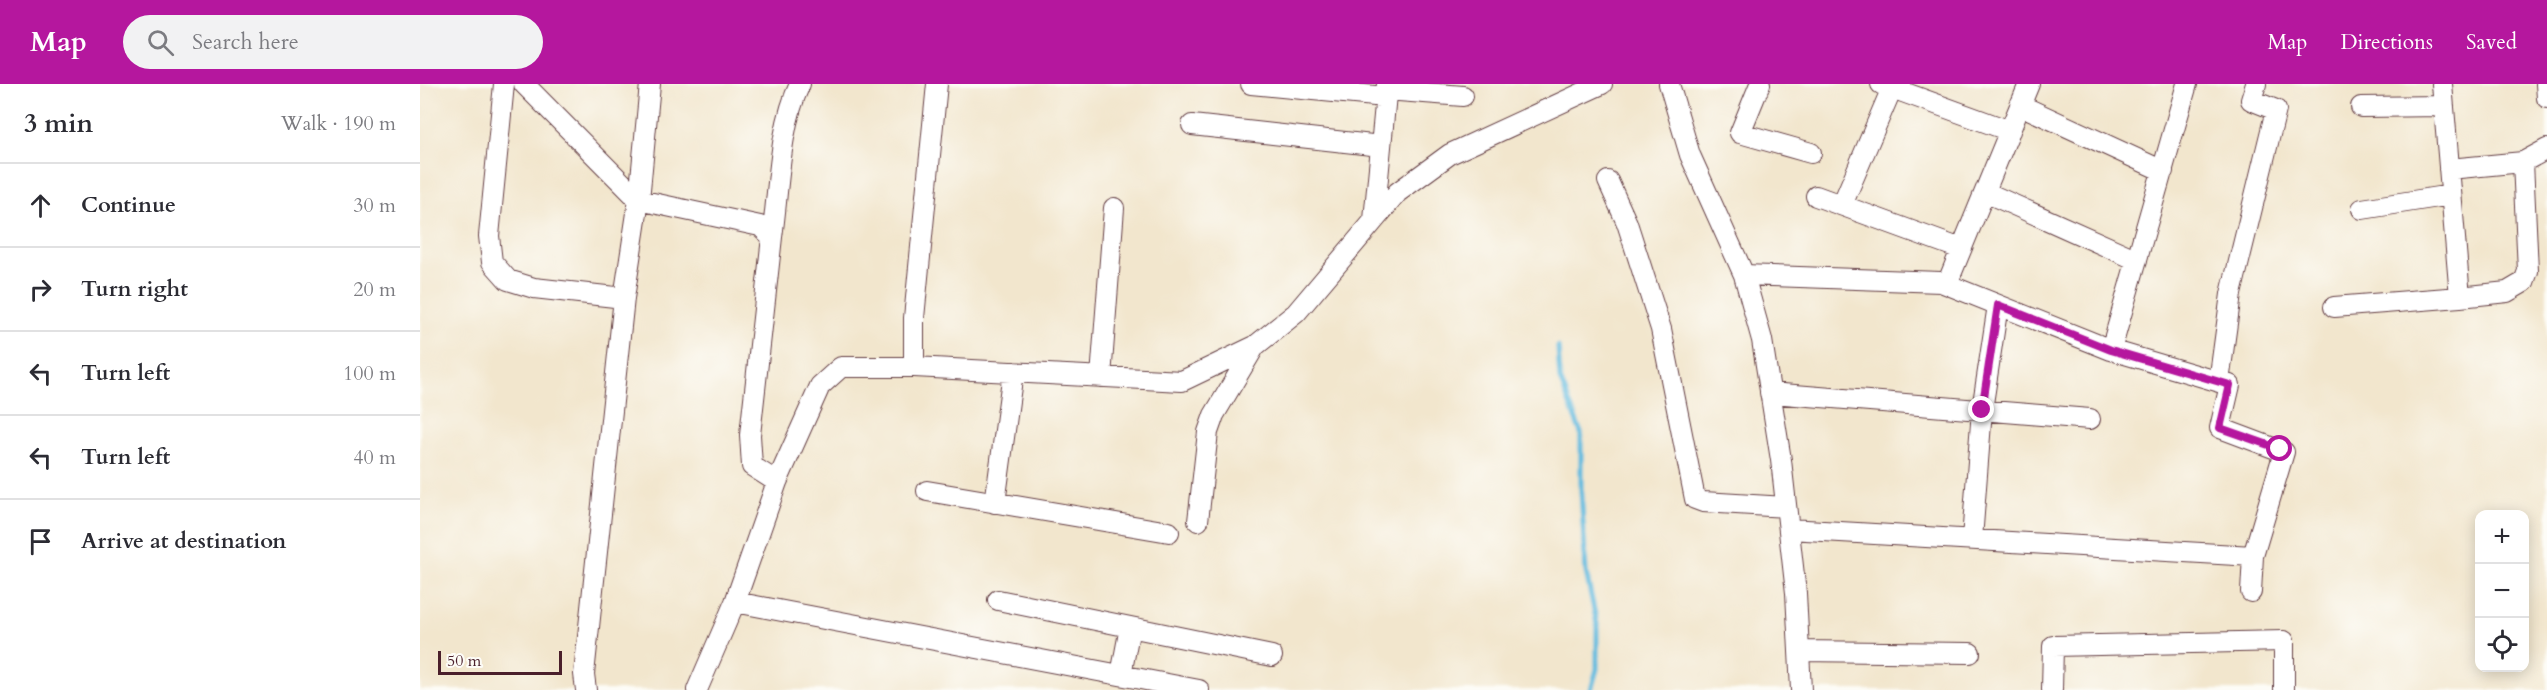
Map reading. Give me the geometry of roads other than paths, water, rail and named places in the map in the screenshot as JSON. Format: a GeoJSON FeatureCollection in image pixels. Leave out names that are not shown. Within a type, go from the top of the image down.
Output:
{"type":"FeatureCollection","features":[{"type":"Feature","properties":{"kind":"street"},"geometry":{"type":"LineString","coordinates":[[504,84],[489,236],[492,262],[508,280],[534,288],[624,298]]}},
{"type":"Feature","properties":{"kind":"street"},"geometry":{"type":"LineString","coordinates":[[524,84],[639,200],[760,226],[772,237]]}},
{"type":"Feature","properties":{"kind":"street"},"geometry":{"type":"LineString","coordinates":[[586,690],[584,674],[624,298],[639,200],[650,84]]}},
{"type":"Feature","properties":{"kind":"street"},"geometry":{"type":"LineString","coordinates":[[777,482],[752,466],[750,435],[786,127],[792,98],[800,84]]}},
{"type":"Feature","properties":{"kind":"street"},"geometry":{"type":"LineString","coordinates":[[1251,84],[1462,96]]}},
{"type":"Feature","properties":{"kind":"street"},"geometry":{"type":"LineString","coordinates":[[697,690],[735,602],[777,482],[820,386],[841,367],[914,367],[1182,381],[1256,346],[1296,313],[1398,192],[1450,154],[1602,84]]}},
{"type":"Feature","properties":{"kind":"street"},"geometry":{"type":"LineString","coordinates":[[1669,84],[1690,155],[1744,275],[1762,340],[1789,529],[1800,651],[1800,690]]}},
{"type":"Feature","properties":{"kind":"street"},"geometry":{"type":"LineString","coordinates":[[1760,84],[1740,133],[1811,153]]}},
{"type":"Feature","properties":{"kind":"street"},"geometry":{"type":"LineString","coordinates":[[1947,284],[2029,84]]}},
{"type":"Feature","properties":{"kind":"street"},"geometry":{"type":"LineString","coordinates":[[2111,350],[2187,84]]}},
{"type":"Feature","properties":{"kind":"street"},"geometry":{"type":"LineString","coordinates":[[2218,382],[2231,294],[2276,110],[2251,100],[2256,84]]}},
{"type":"Feature","properties":{"kind":"street"},"geometry":{"type":"LineString","coordinates":[[2442,84],[2460,297]]}},
{"type":"Feature","properties":{"kind":"street"},"geometry":{"type":"LineString","coordinates":[[2546,84],[2547,98]]}},
{"type":"Feature","properties":{"kind":"street"},"geometry":{"type":"LineString","coordinates":[[914,367],[914,318],[931,85]]}},
{"type":"Feature","properties":{"kind":"street"},"geometry":{"type":"LineString","coordinates":[[1842,205],[1887,86],[2010,131]]}},
{"type":"Feature","properties":{"kind":"street"},"geometry":{"type":"LineString","coordinates":[[1374,220],[1386,90]]}},
{"type":"Feature","properties":{"kind":"street"},"geometry":{"type":"LineString","coordinates":[[2020,105],[2163,171]]}},
{"type":"Feature","properties":{"kind":"street"},"geometry":{"type":"LineString","coordinates":[[2361,107],[2444,106]]}},
{"type":"Feature","properties":{"kind":"street"},"geometry":{"type":"LineString","coordinates":[[1192,125],[1381,146]]}},
{"type":"Feature","properties":{"kind":"street"},"geometry":{"type":"LineString","coordinates":[[2449,169],[2523,162],[2535,158],[2547,149]]}},
{"type":"Feature","properties":{"kind":"street"},"geometry":{"type":"LineString","coordinates":[[2334,307],[2507,292],[2524,282],[2528,271],[2523,162]]}},
{"type":"Feature","properties":{"kind":"street"},"geometry":{"type":"LineString","coordinates":[[1608,181],[1628,223],[1661,329],[1695,499],[1703,502],[1786,507]]}},
{"type":"Feature","properties":{"kind":"street"},"geometry":{"type":"LineString","coordinates":[[1985,192],[2137,260]]}},
{"type":"Feature","properties":{"kind":"street"},"geometry":{"type":"LineString","coordinates":[[1816,195],[1961,249]]}},
{"type":"Feature","properties":{"kind":"street"},"geometry":{"type":"LineString","coordinates":[[2362,209],[2451,195]]}},
{"type":"Feature","properties":{"kind":"street"},"geometry":{"type":"LineString","coordinates":[[1101,377],[1114,208]]}},
{"type":"Feature","properties":{"kind":"street"},"geometry":{"type":"LineString","coordinates":[[1744,275],[1941,282],[2111,350],[2230,385],[2220,428],[2284,452],[2253,555],[2251,592]]}},
{"type":"Feature","properties":{"kind":"street"},"geometry":{"type":"LineString","coordinates":[[1972,539],[1982,410],[1998,305]]}},
{"type":"Feature","properties":{"kind":"street"},"geometry":{"type":"LineString","coordinates":[[1198,521],[1208,432],[1214,415],[1256,346]]}},
{"type":"Feature","properties":{"kind":"street"},"geometry":{"type":"LineString","coordinates":[[995,503],[1013,372]]}},
{"type":"Feature","properties":{"kind":"street"},"geometry":{"type":"LineString","coordinates":[[1770,393],[2090,419]]}},
{"type":"Feature","properties":{"kind":"street"},"geometry":{"type":"LineString","coordinates":[[927,491],[1169,532]]}},
{"type":"Feature","properties":{"kind":"street"},"geometry":{"type":"LineString","coordinates":[[1789,529],[2253,555]]}},
{"type":"Feature","properties":{"kind":"street"},"geometry":{"type":"LineString","coordinates":[[998,600],[1272,656]]}},
{"type":"Feature","properties":{"kind":"street"},"geometry":{"type":"LineString","coordinates":[[735,602],[1121,675],[1174,688],[1199,690]]}},
{"type":"Feature","properties":{"kind":"street"},"geometry":{"type":"LineString","coordinates":[[1121,675],[1130,627]]}},
{"type":"Feature","properties":{"kind":"street"},"geometry":{"type":"LineString","coordinates":[[2052,690],[2051,651],[2053,646],[2284,641],[2284,690]]}},
{"type":"Feature","properties":{"kind":"street"},"geometry":{"type":"LineString","coordinates":[[1800,651],[1970,653]]}},
{"type":"Feature","properties":{"kind":"waterway"},"geometry":{"type":"LineString","coordinates":[[1558,347],[1560,379],[1581,433],[1581,491],[1586,572],[1597,624],[1597,669],[1591,690]]}}]}
